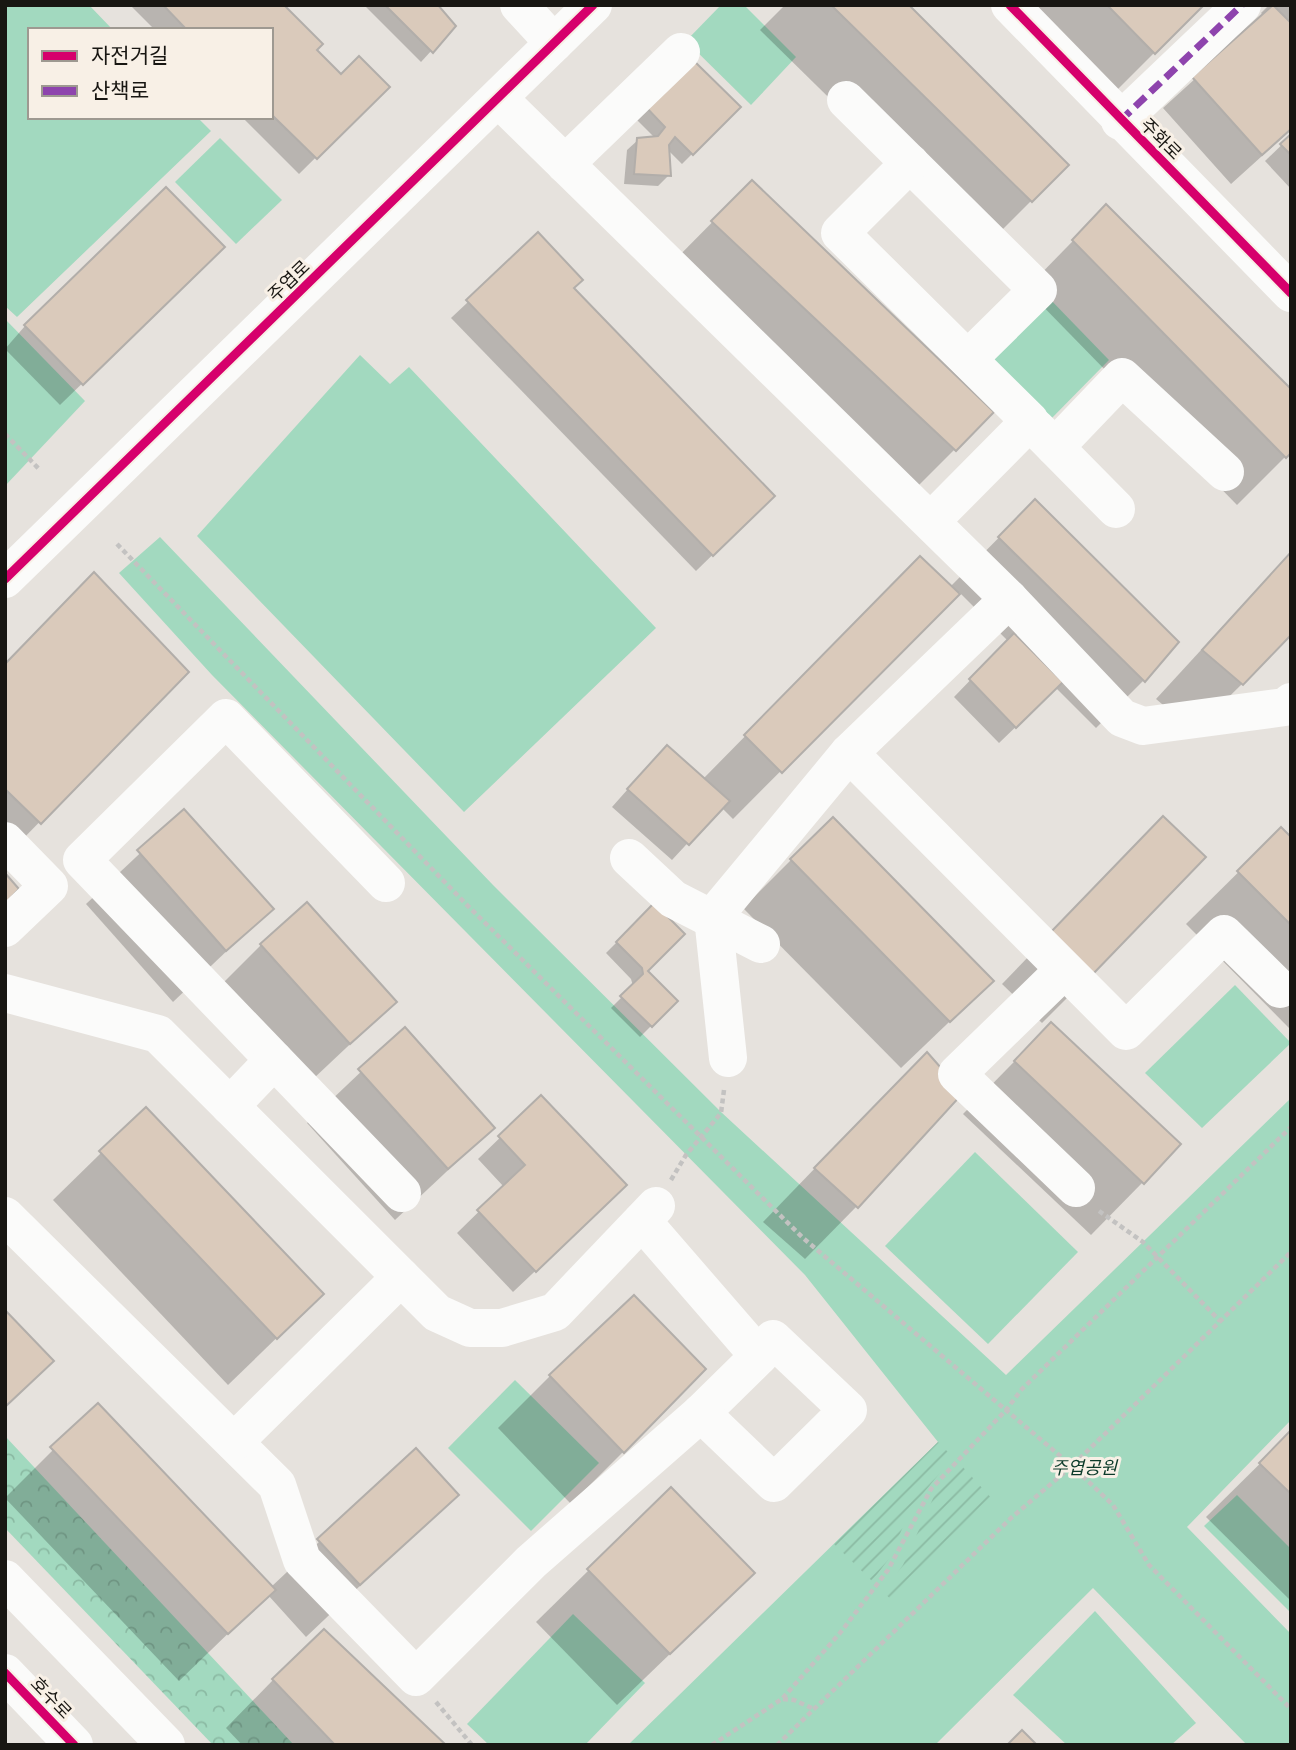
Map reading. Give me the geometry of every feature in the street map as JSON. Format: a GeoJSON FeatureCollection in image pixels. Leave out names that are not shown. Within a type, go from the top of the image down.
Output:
{"type":"FeatureCollection","features":[{"type":"Feature","properties":{"kind":"street"},"geometry":{"type":"LineString","coordinates":[[519,5],[554,43]]}},
{"type":"Feature","properties":{"kind":"street","name":"주엽로"},"geometry":{"type":"LineString","coordinates":[[5,579],[593,5]]}},
{"type":"Feature","properties":{"kind":"street","name":"주화로"},"geometry":{"type":"LineString","coordinates":[[1010,5],[1120,121],[1291,293]]}},
{"type":"Feature","properties":{"kind":"street"},"geometry":{"type":"LineString","coordinates":[[1120,121],[1242,5]]}},
{"type":"Feature","properties":{"kind":"street"},"geometry":{"type":"LineString","coordinates":[[565,164],[681,52]]}},
{"type":"Feature","properties":{"kind":"street"},"geometry":{"type":"LineString","coordinates":[[499,99],[931,521],[1122,718],[1143,726],[1289,707]]}},
{"type":"Feature","properties":{"kind":"street"},"geometry":{"type":"LineString","coordinates":[[846,100],[1038,290],[968,359]]}},
{"type":"Feature","properties":{"kind":"street"},"geometry":{"type":"LineString","coordinates":[[910,163],[840,233],[1116,509]]}},
{"type":"Feature","properties":{"kind":"street"},"geometry":{"type":"LineString","coordinates":[[931,521],[1042,434],[1122,377],[1225,472]]}},
{"type":"Feature","properties":{"kind":"street"},"geometry":{"type":"LineString","coordinates":[[728,1058],[713,917],[849,753],[1009,599]]}},
{"type":"Feature","properties":{"kind":"street"},"geometry":{"type":"LineString","coordinates":[[386,883],[226,718],[82,860],[402,1193]]}},
{"type":"Feature","properties":{"kind":"street"},"geometry":{"type":"LineString","coordinates":[[849,753],[1063,971],[1126,1031],[1224,934],[1280,989]]}},
{"type":"Feature","properties":{"kind":"street"},"geometry":{"type":"LineString","coordinates":[[5,841],[49,886],[5,928]]}},
{"type":"Feature","properties":{"kind":"street"},"geometry":{"type":"LineString","coordinates":[[629,858],[673,899],[713,917],[761,944]]}},
{"type":"Feature","properties":{"kind":"street"},"geometry":{"type":"LineString","coordinates":[[1063,971],[957,1074],[1076,1188]]}},
{"type":"Feature","properties":{"kind":"street"},"geometry":{"type":"LineString","coordinates":[[5,993],[158,1034],[437,1312],[470,1328],[502,1328],[555,1312],[649,1213],[759,1356]]}},
{"type":"Feature","properties":{"kind":"street"},"geometry":{"type":"LineString","coordinates":[[230,1106],[274,1060]]}},
{"type":"Feature","properties":{"kind":"street"},"geometry":{"type":"LineString","coordinates":[[5,1216],[277,1485],[302,1560],[416,1677],[531,1562],[701,1413],[773,1339],[848,1410],[774,1483],[701,1413]]}},
{"type":"Feature","properties":{"kind":"street"},"geometry":{"type":"LineString","coordinates":[[234,1443],[401,1277]]}},
{"type":"Feature","properties":{"kind":"street"},"geometry":{"type":"LineString","coordinates":[[5,1579],[166,1745]]}},
{"type":"Feature","properties":{"kind":"street","name":"호수로"},"geometry":{"type":"LineString","coordinates":[[5,1673],[74,1745]]}},
{"type":"Feature","properties":{"kind":"path"},"geometry":{"type":"LineString","coordinates":[[5,435],[40,470]]}},
{"type":"Feature","properties":{"kind":"path"},"geometry":{"type":"LineString","coordinates":[[117,544],[465,903],[803,1238],[1072,1466],[1113,1505],[1149,1565],[1291,1709]]}},
{"type":"Feature","properties":{"kind":"path"},"geometry":{"type":"LineString","coordinates":[[649,1213],[686,1155],[721,1112],[728,1058]]}},
{"type":"Feature","properties":{"kind":"path"},"geometry":{"type":"LineString","coordinates":[[712,1745],[782,1699],[867,1601],[888,1570],[931,1489],[1006,1410],[1022,1389],[1291,1127]]}},
{"type":"Feature","properties":{"kind":"path"},"geometry":{"type":"LineString","coordinates":[[1076,1188],[1099,1211],[1128,1230],[1220,1321]]}},
{"type":"Feature","properties":{"kind":"path"},"geometry":{"type":"LineString","coordinates":[[777,1745],[1011,1518],[1072,1466],[1291,1252]]}},
{"type":"Feature","properties":{"kind":"path"},"geometry":{"type":"LineString","coordinates":[[416,1677],[472,1745]]}},
{"type":"Feature","properties":{"kind":"path"},"geometry":{"type":"LineString","coordinates":[[782,1699],[794,1700],[814,1709]]}},
{"type":"Feature","properties":{"kind":"green space"},"geometry":{"type":"Polygon","coordinates":[[[5,5],[89,5],[111,28],[28,28],[28,119],[199,119],[211,131],[17,317],[5,306],[5,5]]]}},
{"type":"Feature","properties":{"kind":"green space"},"geometry":{"type":"Polygon","coordinates":[[[721,5],[744,5],[796,57],[751,105],[686,41],[721,5]]]}},
{"type":"Feature","properties":{"kind":"green space"},"geometry":{"type":"Polygon","coordinates":[[[220,138],[282,200],[236,244],[175,182],[220,138]]]}},
{"type":"Feature","properties":{"kind":"green space"},"geometry":{"type":"Polygon","coordinates":[[[1046,295],[1109,360],[1046,424],[982,359],[1046,295]]]}},
{"type":"Feature","properties":{"kind":"green space"},"geometry":{"type":"Polygon","coordinates":[[[5,319],[85,401],[5,486],[5,319]]]}},
{"type":"Feature","properties":{"kind":"green space"},"geometry":{"type":"Polygon","coordinates":[[[360,355],[390,384],[409,367],[656,628],[464,812],[197,536],[360,355]]]}},
{"type":"Feature","properties":{"kind":"green space","name":"주엽공원"},"geometry":{"type":"Polygon","coordinates":[[[160,537],[493,885],[721,1112],[1006,1375],[1291,1098],[1291,1420],[1187,1527],[1291,1634],[1291,1745],[1247,1745],[1093,1588],[935,1745],[628,1745],[938,1442],[805,1275],[212,675],[119,573],[160,537]]]}},
{"type":"Feature","properties":{"kind":"green space"},"geometry":{"type":"Polygon","coordinates":[[[1235,985],[1291,1043],[1202,1128],[1145,1073],[1235,985]]]}},
{"type":"Feature","properties":{"kind":"green space"},"geometry":{"type":"Polygon","coordinates":[[[975,1152],[1078,1252],[988,1344],[885,1246],[975,1152]]]}},
{"type":"Feature","properties":{"kind":"green space"},"geometry":{"type":"Polygon","coordinates":[[[515,1380],[599,1463],[531,1531],[448,1448],[515,1380]]]}},
{"type":"Feature","properties":{"kind":"green space"},"geometry":{"type":"Polygon","coordinates":[[[5,1436],[294,1745],[213,1745],[5,1528],[5,1436]]]}},
{"type":"Feature","properties":{"kind":"green space"},"geometry":{"type":"Polygon","coordinates":[[[938,1442],[953,1457],[912,1507],[888,1560],[872,1581],[834,1544],[938,1442]]]}},
{"type":"Feature","properties":{"kind":"green space"},"geometry":{"type":"Polygon","coordinates":[[[961,1465],[995,1502],[894,1602],[883,1592],[903,1565],[935,1494],[961,1465]]]}},
{"type":"Feature","properties":{"kind":"green space"},"geometry":{"type":"Polygon","coordinates":[[[1237,1495],[1291,1549],[1291,1613],[1204,1526],[1237,1495]]]}},
{"type":"Feature","properties":{"kind":"green space"},"geometry":{"type":"Polygon","coordinates":[[[1095,1611],[1196,1723],[1171,1745],[1067,1745],[1013,1695],[1095,1611]]]}},
{"type":"Feature","properties":{"kind":"green space"},"geometry":{"type":"Polygon","coordinates":[[[573,1614],[645,1683],[585,1745],[489,1745],[467,1724],[573,1614]]]}},
{"type":"Feature","properties":{"kind":"building"},"geometry":{"type":"Polygon","coordinates":[[[163,5],[284,5],[323,44],[317,50],[341,74],[359,56],[390,87],[317,159],[273,116],[273,28],[185,28],[163,5]]]}},
{"type":"Feature","properties":{"kind":"building"},"geometry":{"type":"Polygon","coordinates":[[[385,5],[438,5],[456,26],[433,53],[385,5]]]}},
{"type":"Feature","properties":{"kind":"building"},"geometry":{"type":"Polygon","coordinates":[[[831,5],[909,5],[1069,165],[1032,202],[831,5]]]}},
{"type":"Feature","properties":{"kind":"building"},"geometry":{"type":"Polygon","coordinates":[[[1107,5],[1204,5],[1155,54],[1107,5]]]}},
{"type":"Feature","properties":{"kind":"building"},"geometry":{"type":"Polygon","coordinates":[[[1273,5],[1291,23],[1291,129],[1262,155],[1192,77],[1273,5]]]}},
{"type":"Feature","properties":{"kind":"building"},"geometry":{"type":"Polygon","coordinates":[[[690,57],[741,107],[693,155],[675,137],[669,145],[671,176],[634,174],[637,138],[658,136],[665,127],[643,104],[690,57]]]}},
{"type":"Feature","properties":{"kind":"building"},"geometry":{"type":"Polygon","coordinates":[[[1291,134],[1291,155],[1280,144],[1291,134]]]}},
{"type":"Feature","properties":{"kind":"building"},"geometry":{"type":"Polygon","coordinates":[[[752,180],[994,412],[956,451],[711,221],[752,180]]]}},
{"type":"Feature","properties":{"kind":"building"},"geometry":{"type":"Polygon","coordinates":[[[166,187],[225,247],[83,385],[24,325],[166,187]]]}},
{"type":"Feature","properties":{"kind":"building"},"geometry":{"type":"Polygon","coordinates":[[[1106,204],[1291,389],[1291,453],[1286,458],[1072,240],[1106,204]]]}},
{"type":"Feature","properties":{"kind":"building"},"geometry":{"type":"Polygon","coordinates":[[[538,232],[583,280],[574,288],[775,496],[713,556],[466,300],[538,232]]]}},
{"type":"Feature","properties":{"kind":"building"},"geometry":{"type":"Polygon","coordinates":[[[1035,499],[1179,642],[1145,682],[998,537],[1035,499]]]}},
{"type":"Feature","properties":{"kind":"building"},"geometry":{"type":"Polygon","coordinates":[[[1291,552],[1291,635],[1243,685],[1202,650],[1291,552]]]}},
{"type":"Feature","properties":{"kind":"building"},"geometry":{"type":"Polygon","coordinates":[[[920,556],[960,594],[782,773],[744,735],[920,556]]]}},
{"type":"Feature","properties":{"kind":"building"},"geometry":{"type":"Polygon","coordinates":[[[94,572],[189,672],[41,824],[5,789],[5,664],[94,572]]]}},
{"type":"Feature","properties":{"kind":"building"},"geometry":{"type":"Polygon","coordinates":[[[1014,633],[1063,682],[1016,728],[969,679],[1014,633]]]}},
{"type":"Feature","properties":{"kind":"building"},"geometry":{"type":"Polygon","coordinates":[[[667,745],[730,801],[689,845],[627,789],[667,745]]]}},
{"type":"Feature","properties":{"kind":"building"},"geometry":{"type":"Polygon","coordinates":[[[184,809],[274,909],[226,951],[137,850],[184,809]]]}},
{"type":"Feature","properties":{"kind":"building"},"geometry":{"type":"Polygon","coordinates":[[[1163,816],[1206,857],[1091,976],[1048,935],[1163,816]]]}},
{"type":"Feature","properties":{"kind":"building"},"geometry":{"type":"Polygon","coordinates":[[[833,817],[994,981],[950,1022],[790,859],[833,817]]]}},
{"type":"Feature","properties":{"kind":"building"},"geometry":{"type":"Polygon","coordinates":[[[1281,827],[1291,837],[1291,925],[1237,871],[1281,827]]]}},
{"type":"Feature","properties":{"kind":"building"},"geometry":{"type":"Polygon","coordinates":[[[5,873],[19,889],[5,904],[5,873]]]}},
{"type":"Feature","properties":{"kind":"building"},"geometry":{"type":"Polygon","coordinates":[[[307,902],[397,1002],[350,1044],[260,944],[307,902]]]}},
{"type":"Feature","properties":{"kind":"building"},"geometry":{"type":"Polygon","coordinates":[[[654,903],[685,934],[648,971],[678,1001],[652,1027],[620,996],[643,974],[642,968],[616,942],[654,903]]]}},
{"type":"Feature","properties":{"kind":"building"},"geometry":{"type":"Polygon","coordinates":[[[1051,1022],[1181,1144],[1144,1184],[1014,1061],[1051,1022]]]}},
{"type":"Feature","properties":{"kind":"building"},"geometry":{"type":"Polygon","coordinates":[[[405,1027],[495,1128],[448,1169],[358,1069],[405,1027]]]}},
{"type":"Feature","properties":{"kind":"building"},"geometry":{"type":"Polygon","coordinates":[[[927,1052],[963,1093],[858,1208],[814,1168],[927,1052]]]}},
{"type":"Feature","properties":{"kind":"building"},"geometry":{"type":"Polygon","coordinates":[[[541,1095],[627,1185],[536,1272],[477,1210],[525,1165],[498,1136],[541,1095]]]}},
{"type":"Feature","properties":{"kind":"building"},"geometry":{"type":"Polygon","coordinates":[[[146,1107],[324,1294],[277,1339],[99,1151],[146,1107]]]}},
{"type":"Feature","properties":{"kind":"building"},"geometry":{"type":"Polygon","coordinates":[[[634,1295],[706,1369],[624,1453],[549,1375],[634,1295]]]}},
{"type":"Feature","properties":{"kind":"building"},"geometry":{"type":"Polygon","coordinates":[[[5,1310],[54,1361],[6,1406],[5,1405],[5,1310]]]}},
{"type":"Feature","properties":{"kind":"building"},"geometry":{"type":"Polygon","coordinates":[[[98,1403],[276,1590],[228,1634],[50,1447],[98,1403]]]}},
{"type":"Feature","properties":{"kind":"building"},"geometry":{"type":"Polygon","coordinates":[[[1291,1430],[1291,1494],[1259,1463],[1291,1430]]]}},
{"type":"Feature","properties":{"kind":"building"},"geometry":{"type":"Polygon","coordinates":[[[416,1448],[459,1495],[360,1585],[317,1539],[416,1448]]]}},
{"type":"Feature","properties":{"kind":"building"},"geometry":{"type":"Polygon","coordinates":[[[671,1487],[755,1573],[670,1654],[587,1569],[671,1487]]]}},
{"type":"Feature","properties":{"kind":"building"},"geometry":{"type":"Polygon","coordinates":[[[324,1629],[446,1745],[335,1745],[272,1679],[324,1629]]]}},
{"type":"Feature","properties":{"kind":"building"},"geometry":{"type":"Polygon","coordinates":[[[1022,1730],[1037,1745],[1007,1745],[1022,1730]]]}},
{"type":"Feature","properties":{"kind":"marked path"},"geometry":{"type":"LineString","coordinates":[[1120,121],[1242,5]]}},
{"type":"Feature","properties":{"kind":"cycle path"},"geometry":{"type":"LineString","coordinates":[[5,579],[593,5]]}},
{"type":"Feature","properties":{"kind":"cycle path"},"geometry":{"type":"LineString","coordinates":[[1010,5],[1291,293]]}},
{"type":"Feature","properties":{"kind":"cycle path"},"geometry":{"type":"LineString","coordinates":[[5,1673],[74,1745]]}}]}
